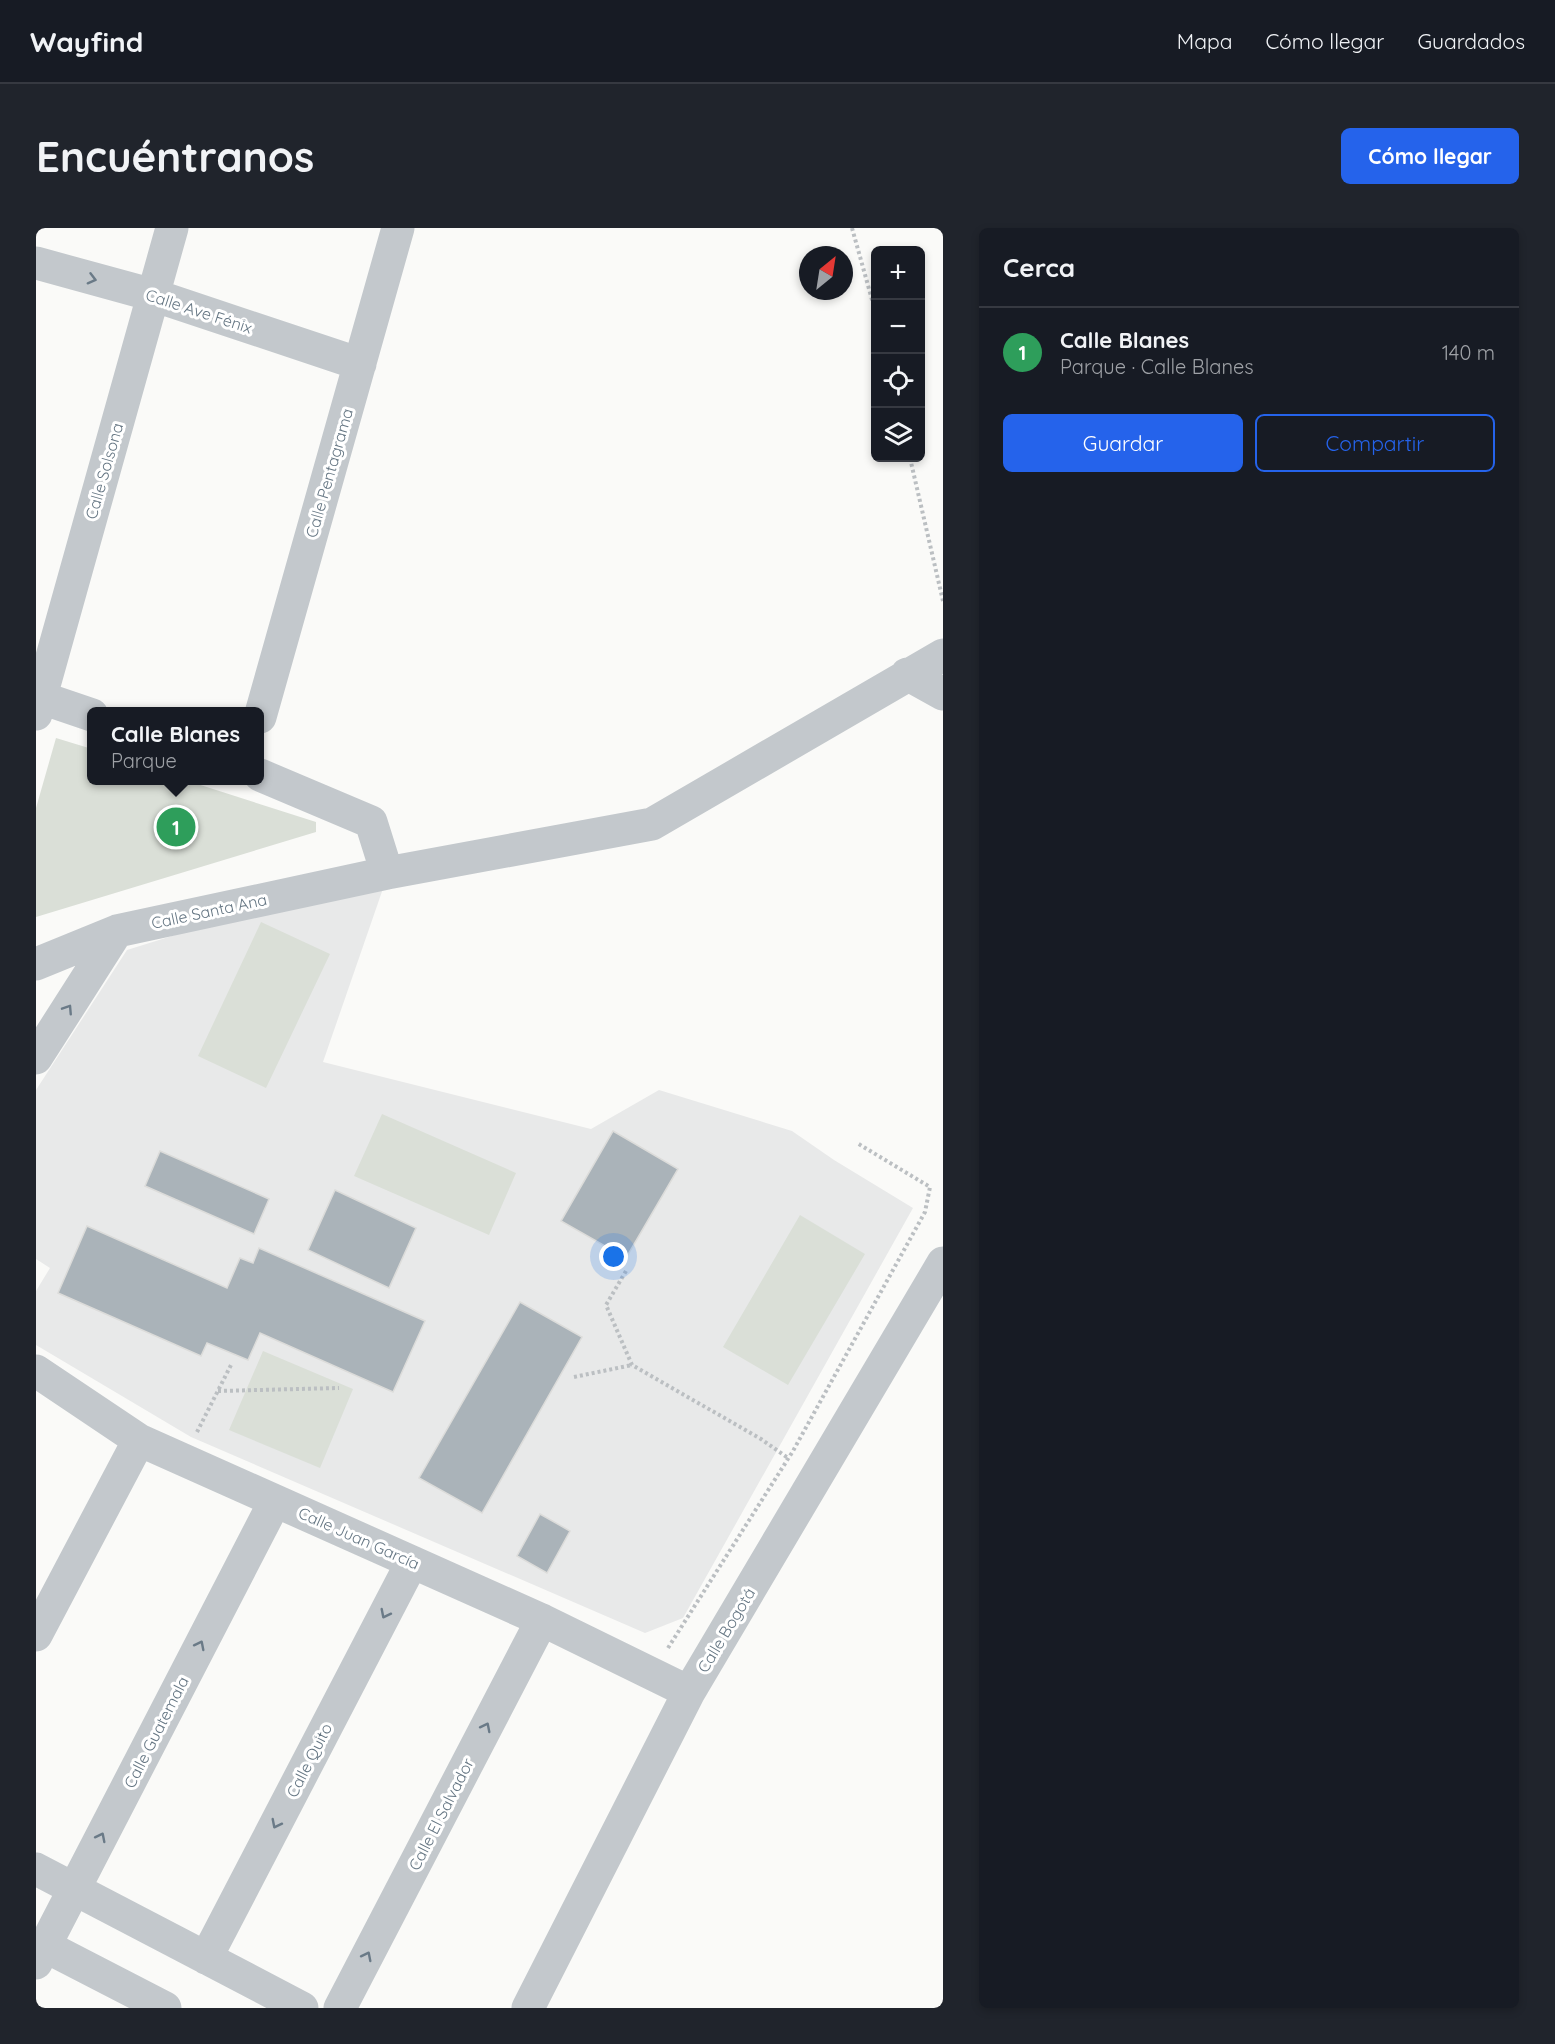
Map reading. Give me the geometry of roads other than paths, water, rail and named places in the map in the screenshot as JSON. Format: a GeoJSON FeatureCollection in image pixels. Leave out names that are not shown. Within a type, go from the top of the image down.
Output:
{"type":"FeatureCollection","features":[{"type":"Feature","properties":{"kind":"street","name":"Calle Solsona"},"geometry":{"type":"LineString","coordinates":[[38,702],[172,228]]}},
{"type":"Feature","properties":{"kind":"street","name":"Calle Pentagrama"},"geometry":{"type":"LineString","coordinates":[[263,707],[398,228]]}},
{"type":"Feature","properties":{"kind":"street","name":"Calle Ave Fénix"},"geometry":{"type":"LineString","coordinates":[[36,263],[153,295],[360,364]]}},
{"type":"Feature","properties":{"kind":"street","name":"Calle Santa Ana"},"geometry":{"type":"LineString","coordinates":[[36,964],[117,931],[387,873],[652,824],[943,655]]}},
{"type":"Feature","properties":{"kind":"street"},"geometry":{"type":"LineString","coordinates":[[907,674],[943,694]]}},
{"type":"Feature","properties":{"kind":"street"},"geometry":{"type":"LineString","coordinates":[[38,702],[87,714]]}},
{"type":"Feature","properties":{"kind":"street"},"geometry":{"type":"LineString","coordinates":[[264,777],[371,822],[387,873]]}},
{"type":"Feature","properties":{"kind":"street"},"geometry":{"type":"LineString","coordinates":[[36,1058],[117,931]]}},
{"type":"Feature","properties":{"kind":"street","name":"Calle Bogotá"},"geometry":{"type":"LineString","coordinates":[[528,2008],[689,1692],[943,1263]]}},
{"type":"Feature","properties":{"kind":"street","name":"Calle Juan García"},"geometry":{"type":"LineString","coordinates":[[36,1371],[139,1440],[542,1620],[689,1692]]}},
{"type":"Feature","properties":{"kind":"street"},"geometry":{"type":"LineString","coordinates":[[36,1635],[139,1440]]}},
{"type":"Feature","properties":{"kind":"street","name":"Calle Guatemala"},"geometry":{"type":"LineString","coordinates":[[40,1954],[275,1502]]}},
{"type":"Feature","properties":{"kind":"street","name":"Calle Quito"},"geometry":{"type":"LineString","coordinates":[[206,1958],[412,1562]]}},
{"type":"Feature","properties":{"kind":"street","name":"Calle El Salvador"},"geometry":{"type":"LineString","coordinates":[[340,2008],[542,1620]]}},
{"type":"Feature","properties":{"kind":"street"},"geometry":{"type":"LineString","coordinates":[[36,1869],[302,2008]]}},
{"type":"Feature","properties":{"kind":"street"},"geometry":{"type":"LineString","coordinates":[[40,1954],[165,2008]]}},
{"type":"Feature","properties":{"kind":"place","name":"Calle Blanes"},"geometry":{"type":"Point","coordinates":[176,827]}}]}
